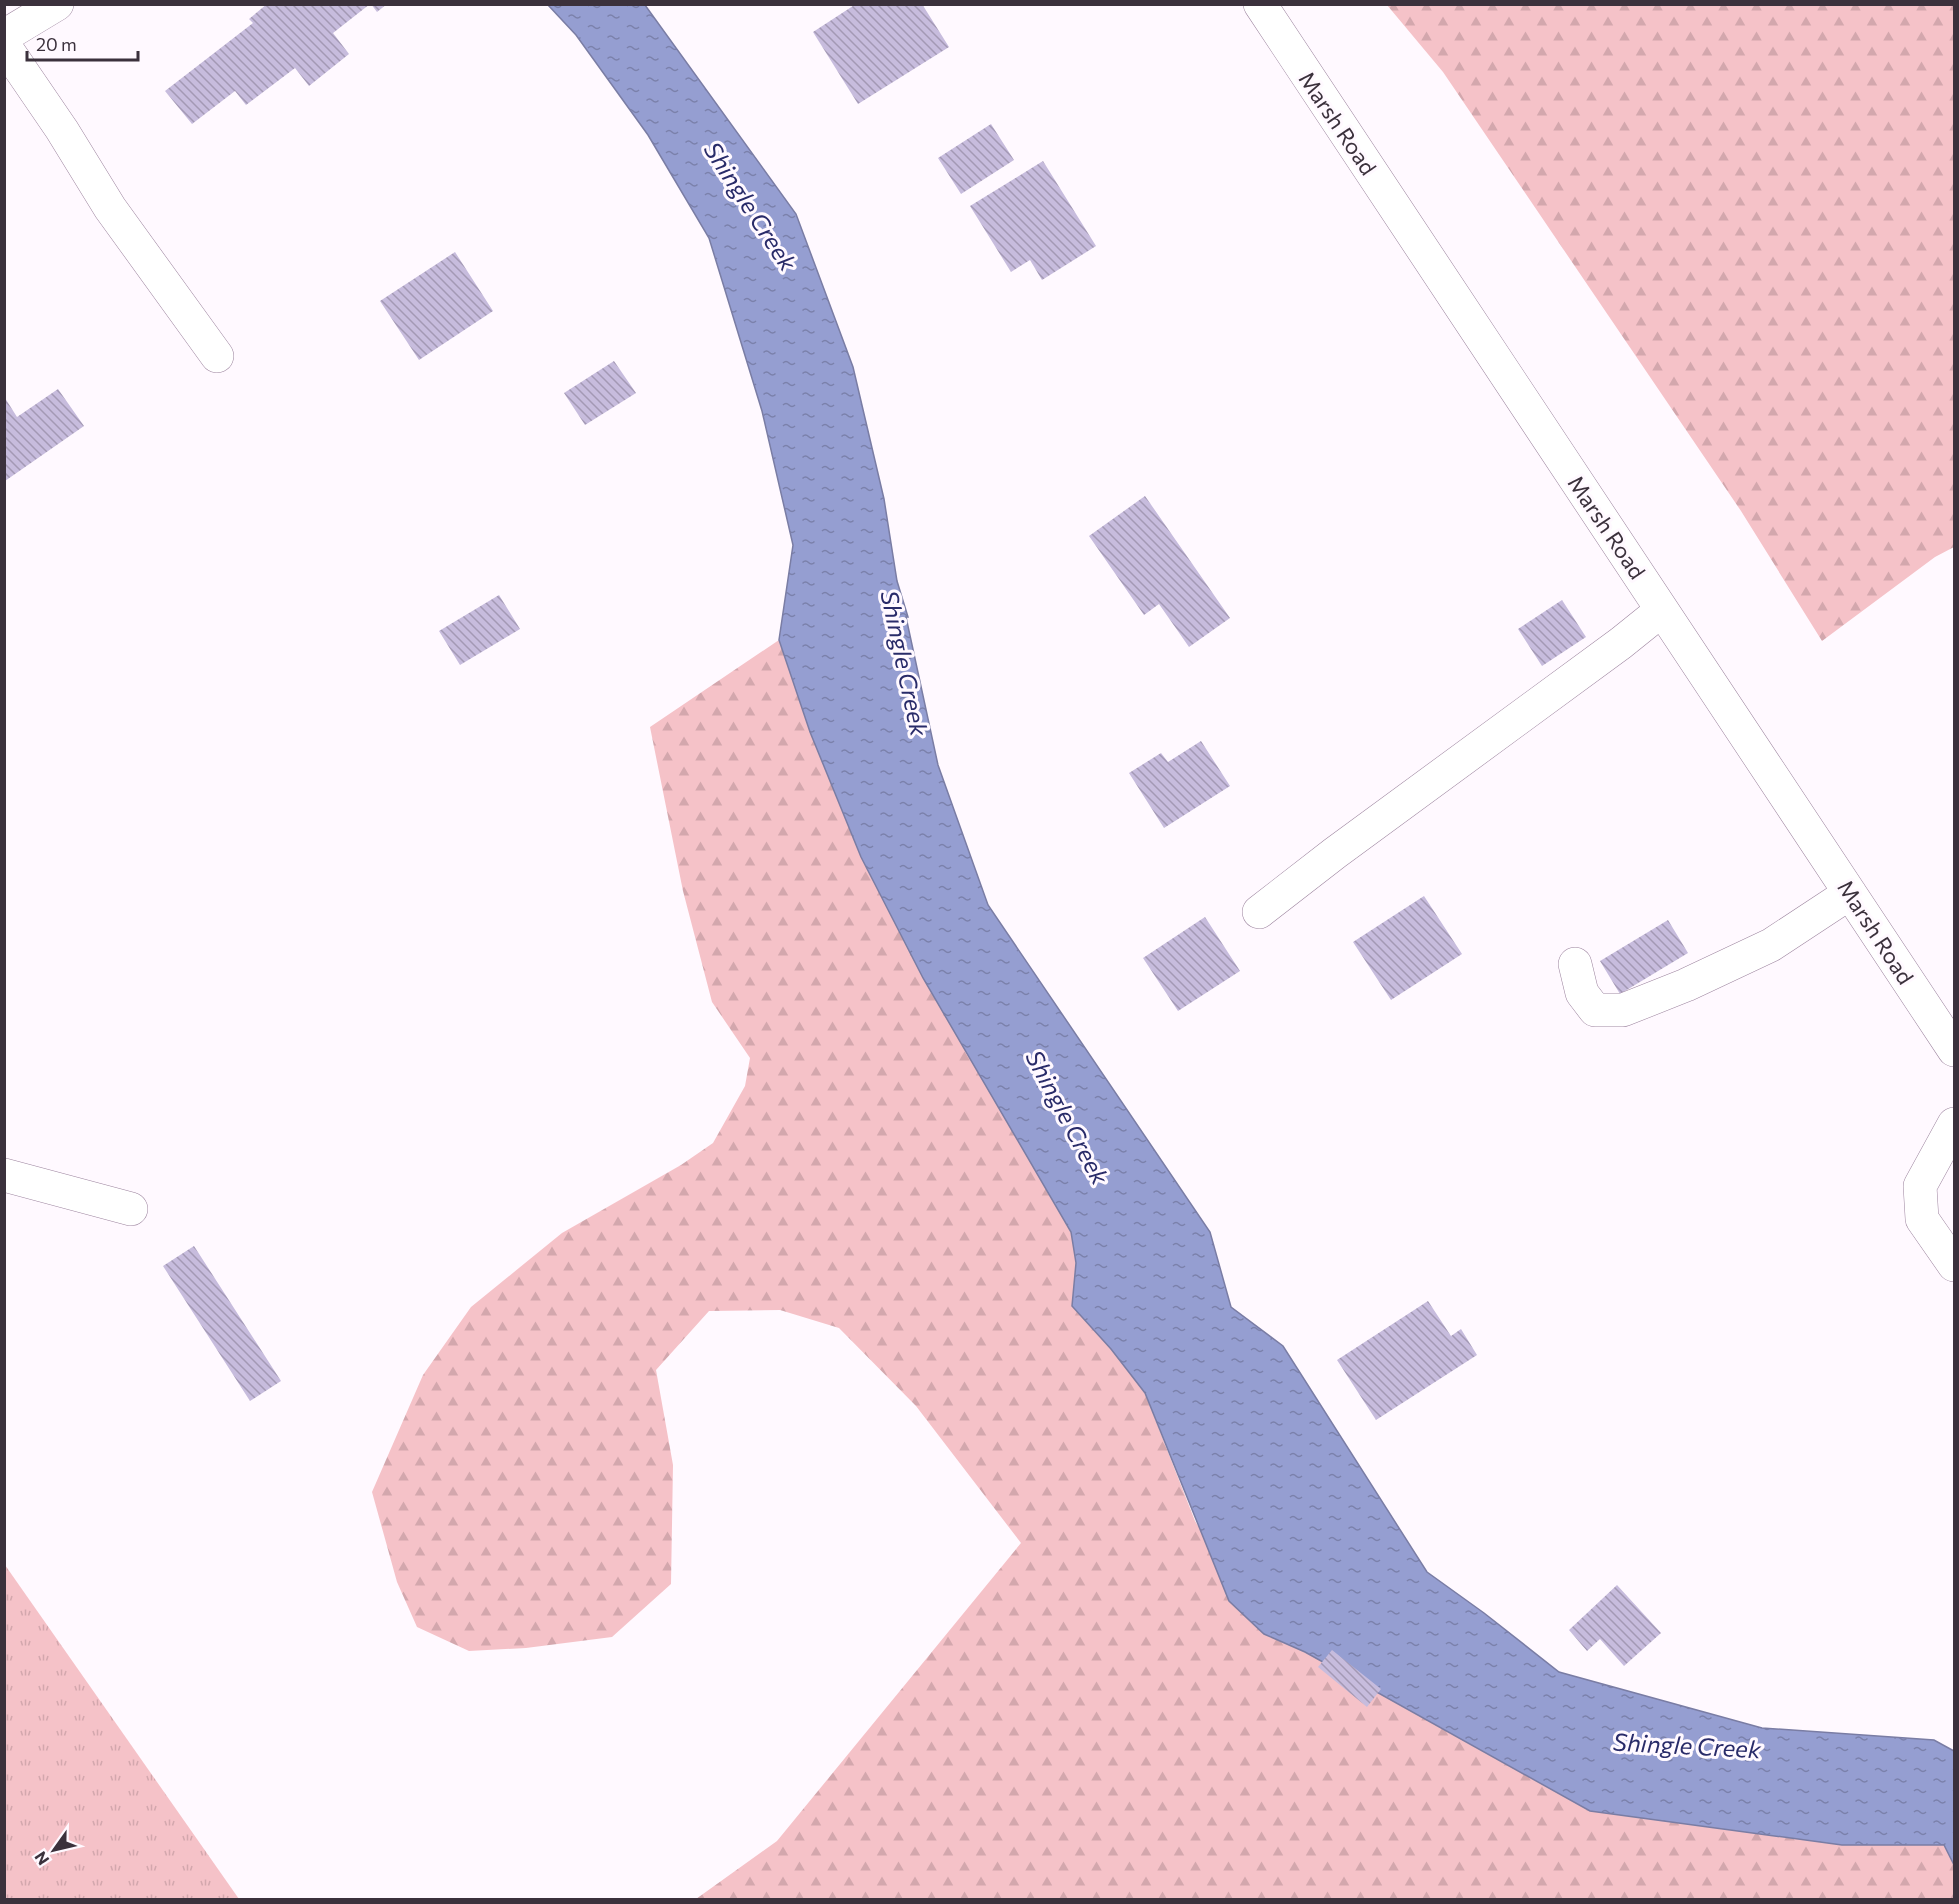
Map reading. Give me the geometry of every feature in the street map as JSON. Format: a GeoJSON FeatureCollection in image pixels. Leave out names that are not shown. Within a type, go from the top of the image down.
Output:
{"type":"FeatureCollection","features":[{"type":"Feature","properties":{"kind":"street"},"geometry":{"type":"LineString","coordinates":[[4,36],[57,4]]}},
{"type":"Feature","properties":{"kind":"street","name":"Marsh Road"},"geometry":{"type":"LineString","coordinates":[[1260,4],[1954,1050]]}},
{"type":"Feature","properties":{"kind":"street"},"geometry":{"type":"LineString","coordinates":[[4,45],[62,130],[110,208],[217,356]]}},
{"type":"Feature","properties":{"kind":"street"},"geometry":{"type":"LineString","coordinates":[[1259,912],[1344,846],[1621,643],[1662,610]]}},
{"type":"Feature","properties":{"kind":"street"},"geometry":{"type":"LineString","coordinates":[[1575,964],[1582,993],[1595,1010],[1623,1010],[1686,985],[1771,945],[1850,892]]}},
{"type":"Feature","properties":{"kind":"street"},"geometry":{"type":"LineString","coordinates":[[1954,1124],[1920,1186],[1922,1219],[1954,1265]]}},
{"type":"Feature","properties":{"kind":"street"},"geometry":{"type":"LineString","coordinates":[[4,1175],[131,1209]]}},
{"type":"Feature","properties":{"kind":"green space"},"geometry":{"type":"Polygon","coordinates":[[[1387,5],[1954,5],[1954,547],[1935,557],[1822,641],[1741,511],[1443,72],[1387,5]]]}},
{"type":"Feature","properties":{"kind":"green space"},"geometry":{"type":"Polygon","coordinates":[[[779,640],[810,732],[861,857],[924,978],[1071,1232],[1076,1263],[1072,1306],[1111,1349],[1145,1393],[1195,1521],[1264,1634],[1305,1652],[1590,1811],[1842,1845],[1945,1845],[1954,1865],[1954,1899],[696,1899],[777,1841],[1021,1543],[916,1406],[839,1328],[780,1310],[709,1311],[656,1370],[673,1465],[671,1584],[612,1637],[526,1648],[469,1651],[417,1627],[397,1582],[372,1492],[423,1375],[471,1307],[562,1233],[681,1165],[713,1143],[745,1086],[750,1058],[712,1002],[683,891],[650,727],[779,640]]]}},
{"type":"Feature","properties":{"kind":"green space"},"geometry":{"type":"Polygon","coordinates":[[[5,1565],[239,1899],[5,1899],[5,1565]]]}},
{"type":"Feature","properties":{"kind":"water","name":"Shingle Creek"},"geometry":{"type":"Polygon","coordinates":[[[548,5],[645,5],[796,214],[853,367],[884,499],[897,581],[908,617],[906,617],[938,765],[988,905],[1210,1232],[1231,1307],[1283,1346],[1427,1572],[1559,1672],[1762,1728],[1934,1740],[1954,1751],[1954,1865],[1944,1845],[1842,1845],[1590,1811],[1305,1652],[1264,1634],[1229,1601],[1145,1393],[1111,1349],[1072,1306],[1076,1263],[1071,1232],[923,978],[861,857],[810,732],[779,640],[793,545],[762,411],[709,238],[648,135],[576,35],[548,5]]]}},
{"type":"Feature","properties":{"kind":"building"},"geometry":{"type":"Polygon","coordinates":[[[267,4],[370,4],[333,33],[349,54],[309,86],[295,68],[246,105],[235,91],[192,124],[165,91],[253,23],[249,19],[267,4]]]}},
{"type":"Feature","properties":{"kind":"building"},"geometry":{"type":"Polygon","coordinates":[[[371,4],[387,4],[377,12],[371,4]]]}},
{"type":"Feature","properties":{"kind":"building"},"geometry":{"type":"Polygon","coordinates":[[[856,4],[922,4],[949,47],[858,104],[813,32],[856,4]]]}},
{"type":"Feature","properties":{"kind":"building"},"geometry":{"type":"Polygon","coordinates":[[[991,124],[1014,160],[961,194],[938,158],[991,124]]]}},
{"type":"Feature","properties":{"kind":"building"},"geometry":{"type":"Polygon","coordinates":[[[1043,161],[1096,246],[1042,280],[1030,260],[1011,272],[970,206],[1043,161]]]}},
{"type":"Feature","properties":{"kind":"building"},"geometry":{"type":"Polygon","coordinates":[[[455,252],[493,311],[419,360],[380,301],[455,252]]]}},
{"type":"Feature","properties":{"kind":"building"},"geometry":{"type":"Polygon","coordinates":[[[614,361],[636,393],[585,425],[564,393],[614,361]]]}},
{"type":"Feature","properties":{"kind":"building"},"geometry":{"type":"Polygon","coordinates":[[[58,389],[84,426],[5,481],[5,398],[17,417],[58,389]]]}},
{"type":"Feature","properties":{"kind":"building"},"geometry":{"type":"Polygon","coordinates":[[[1145,496],[1230,618],[1189,647],[1159,604],[1144,615],[1089,536],[1145,496]]]}},
{"type":"Feature","properties":{"kind":"building"},"geometry":{"type":"Polygon","coordinates":[[[499,595],[520,629],[460,665],[439,631],[499,595]]]}},
{"type":"Feature","properties":{"kind":"building"},"geometry":{"type":"Polygon","coordinates":[[[1562,600],[1586,637],[1542,666],[1518,629],[1562,600]]]}},
{"type":"Feature","properties":{"kind":"building"},"geometry":{"type":"Polygon","coordinates":[[[1201,741],[1230,786],[1164,828],[1129,773],[1161,753],[1168,762],[1201,741]]]}},
{"type":"Feature","properties":{"kind":"building"},"geometry":{"type":"Polygon","coordinates":[[[1424,896],[1462,954],[1391,1000],[1353,942],[1424,896]]]}},
{"type":"Feature","properties":{"kind":"building"},"geometry":{"type":"Polygon","coordinates":[[[1205,917],[1240,971],[1178,1011],[1143,958],[1205,917]]]}},
{"type":"Feature","properties":{"kind":"building"},"geometry":{"type":"Polygon","coordinates":[[[1668,920],[1688,953],[1620,994],[1600,961],[1668,920]]]}},
{"type":"Feature","properties":{"kind":"building"},"geometry":{"type":"Polygon","coordinates":[[[194,1246],[281,1381],[250,1401],[163,1266],[194,1246]]]}},
{"type":"Feature","properties":{"kind":"building"},"geometry":{"type":"Polygon","coordinates":[[[1428,1301],[1451,1336],[1461,1329],[1477,1355],[1376,1420],[1337,1360],[1428,1301]]]}},
{"type":"Feature","properties":{"kind":"building"},"geometry":{"type":"Polygon","coordinates":[[[1617,1585],[1661,1633],[1624,1666],[1600,1639],[1587,1651],[1569,1630],[1617,1585]]]}},
{"type":"Feature","properties":{"kind":"building"},"geometry":{"type":"Polygon","coordinates":[[[1332,1650],[1381,1689],[1367,1707],[1318,1667],[1332,1650]]]}}]}
